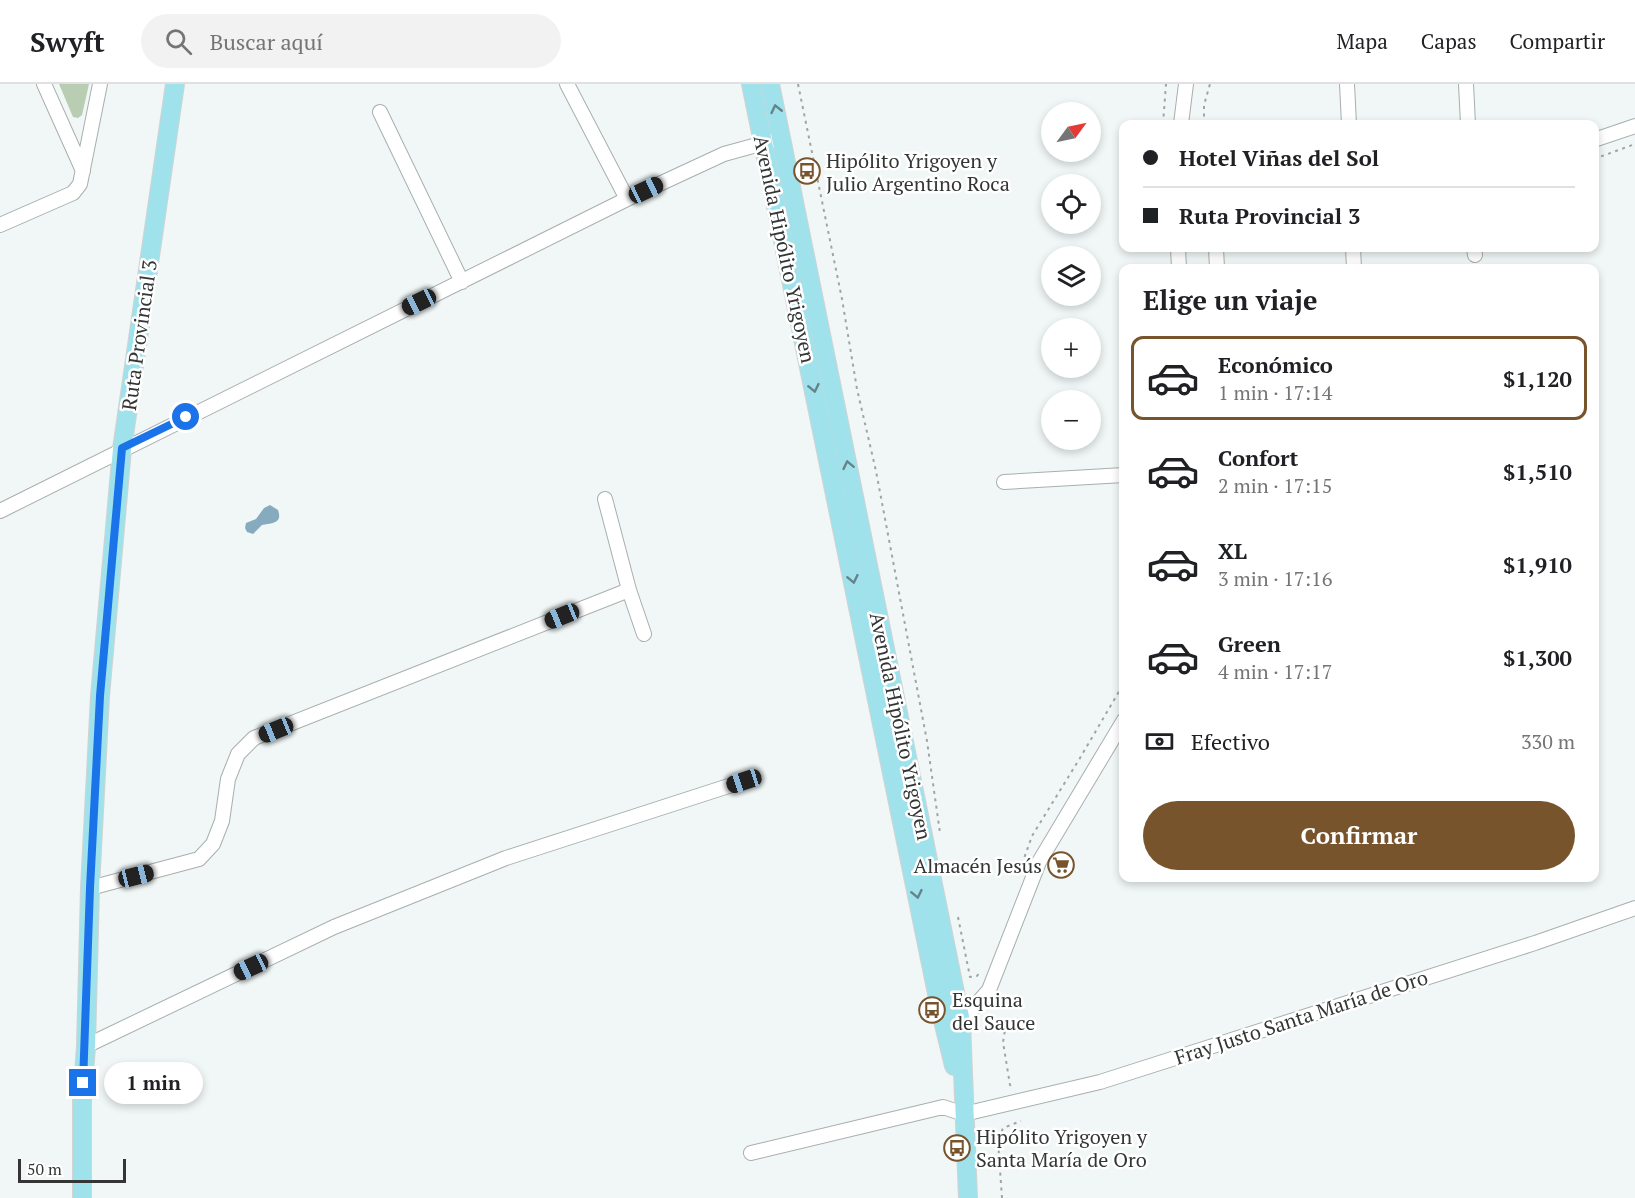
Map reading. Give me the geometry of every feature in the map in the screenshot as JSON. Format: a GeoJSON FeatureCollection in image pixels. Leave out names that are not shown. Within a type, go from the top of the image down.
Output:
{"type":"FeatureCollection","features":[{"type":"Feature","properties":{"kind":"main road","name":"Ruta Provincial 3"},"geometry":{"type":"LineString","coordinates":[[82,1198],[82,1101],[100,696],[122,448],[175,84]]}},
{"type":"Feature","properties":{"kind":"main road","name":"Avenida Hipólito Yrigoyen"},"geometry":{"type":"LineString","coordinates":[[751,84],[844,492],[954,1026],[964,1114],[968,1198]]}},
{"type":"Feature","properties":{"kind":"main road","name":"Avenida Hipólito Yrigoyen"},"geometry":{"type":"LineString","coordinates":[[770,84],[782,140],[844,492]]}},
{"type":"Feature","properties":{"kind":"street"},"geometry":{"type":"LineString","coordinates":[[44,84],[83,171]]}},
{"type":"Feature","properties":{"kind":"street"},"geometry":{"type":"LineString","coordinates":[[0,225],[73,194],[80,184],[100,84]]}},
{"type":"Feature","properties":{"kind":"street"},"geometry":{"type":"LineString","coordinates":[[567,84],[627,199]]}},
{"type":"Feature","properties":{"kind":"street"},"geometry":{"type":"LineString","coordinates":[[1182,120],[1186,84]]}},
{"type":"Feature","properties":{"kind":"street"},"geometry":{"type":"LineString","coordinates":[[1347,84],[1348,120]]}},
{"type":"Feature","properties":{"kind":"street"},"geometry":{"type":"LineString","coordinates":[[1467,84],[1468,120]]}},
{"type":"Feature","properties":{"kind":"street"},"geometry":{"type":"LineString","coordinates":[[380,112],[462,282]]}},
{"type":"Feature","properties":{"kind":"street"},"geometry":{"type":"LineString","coordinates":[[1599,138],[1635,126]]}},
{"type":"Feature","properties":{"kind":"street"},"geometry":{"type":"LineString","coordinates":[[0,510],[627,199],[724,154],[764,142],[782,140]]}},
{"type":"Feature","properties":{"kind":"street"},"geometry":{"type":"LineString","coordinates":[[1004,482],[1119,475]]}},
{"type":"Feature","properties":{"kind":"street"},"geometry":{"type":"LineString","coordinates":[[605,499],[629,590],[644,634]]}},
{"type":"Feature","properties":{"kind":"street"},"geometry":{"type":"LineString","coordinates":[[90,888],[199,859],[213,844],[222,821],[228,779],[238,754],[254,738],[629,590]]}},
{"type":"Feature","properties":{"kind":"street"},"geometry":{"type":"LineString","coordinates":[[954,1026],[989,990],[1039,862],[1119,728]]}},
{"type":"Feature","properties":{"kind":"street"},"geometry":{"type":"LineString","coordinates":[[86,1046],[334,927],[506,858],[744,781]]}},
{"type":"Feature","properties":{"kind":"street","name":"Fray Justo Santa María de Oro"},"geometry":{"type":"LineString","coordinates":[[964,1114],[1100,1082],[1535,943],[1635,908]]}},
{"type":"Feature","properties":{"kind":"street"},"geometry":{"type":"LineString","coordinates":[[751,1153],[943,1107],[964,1114]]}},
{"type":"Feature","properties":{"kind":"path"},"geometry":{"type":"LineString","coordinates":[[798,84],[842,299],[857,389],[876,471],[924,725],[942,843]]}},
{"type":"Feature","properties":{"kind":"path"},"geometry":{"type":"LineString","coordinates":[[1163,120],[1166,84]]}},
{"type":"Feature","properties":{"kind":"path"},"geometry":{"type":"LineString","coordinates":[[1204,120],[1204,105],[1210,84]]}},
{"type":"Feature","properties":{"kind":"path"},"geometry":{"type":"LineString","coordinates":[[1599,157],[1635,144]]}},
{"type":"Feature","properties":{"kind":"path"},"geometry":{"type":"LineString","coordinates":[[1018,874],[1032,836],[1119,692]]}},
{"type":"Feature","properties":{"kind":"path"},"geometry":{"type":"LineString","coordinates":[[957,916],[970,977],[977,976],[983,968]]}},
{"type":"Feature","properties":{"kind":"path"},"geometry":{"type":"LineString","coordinates":[[1006,1024],[1003,1042],[1010,1085],[1017,1090]]}},
{"type":"Feature","properties":{"kind":"path"},"geometry":{"type":"LineString","coordinates":[[1002,1198],[998,1141],[1003,1128],[1021,1121]]}},
{"type":"Feature","properties":{"kind":"green space"},"geometry":{"type":"Polygon","coordinates":[[[59,84],[89,84],[82,115],[78,118],[73,117],[59,84]]]}},
{"type":"Feature","properties":{"kind":"water"},"geometry":{"type":"Polygon","coordinates":[[[270,505],[278,510],[278,520],[262,525],[253,534],[247,532],[246,523],[256,519],[264,508],[270,505]]]}},
{"type":"Feature","properties":{"kind":"place","name":"Hipólito Yrigoyen y Julio Argentino Roca"},"geometry":{"type":"Point","coordinates":[807,171]}},
{"type":"Feature","properties":{"kind":"place","name":"Almacén Jesús"},"geometry":{"type":"Point","coordinates":[1061,865]}},
{"type":"Feature","properties":{"kind":"place","name":"Esquina del Sauce"},"geometry":{"type":"Point","coordinates":[932,1010]}},
{"type":"Feature","properties":{"kind":"place","name":"Hipólito Yrigoyen y Santa María de Oro"},"geometry":{"type":"Point","coordinates":[957,1148]}},
{"type":"Feature","properties":{"kind":"route"},"geometry":{"type":"LineString","coordinates":[[83,1083],[100,696],[122,448],[186,417]]}}]}
